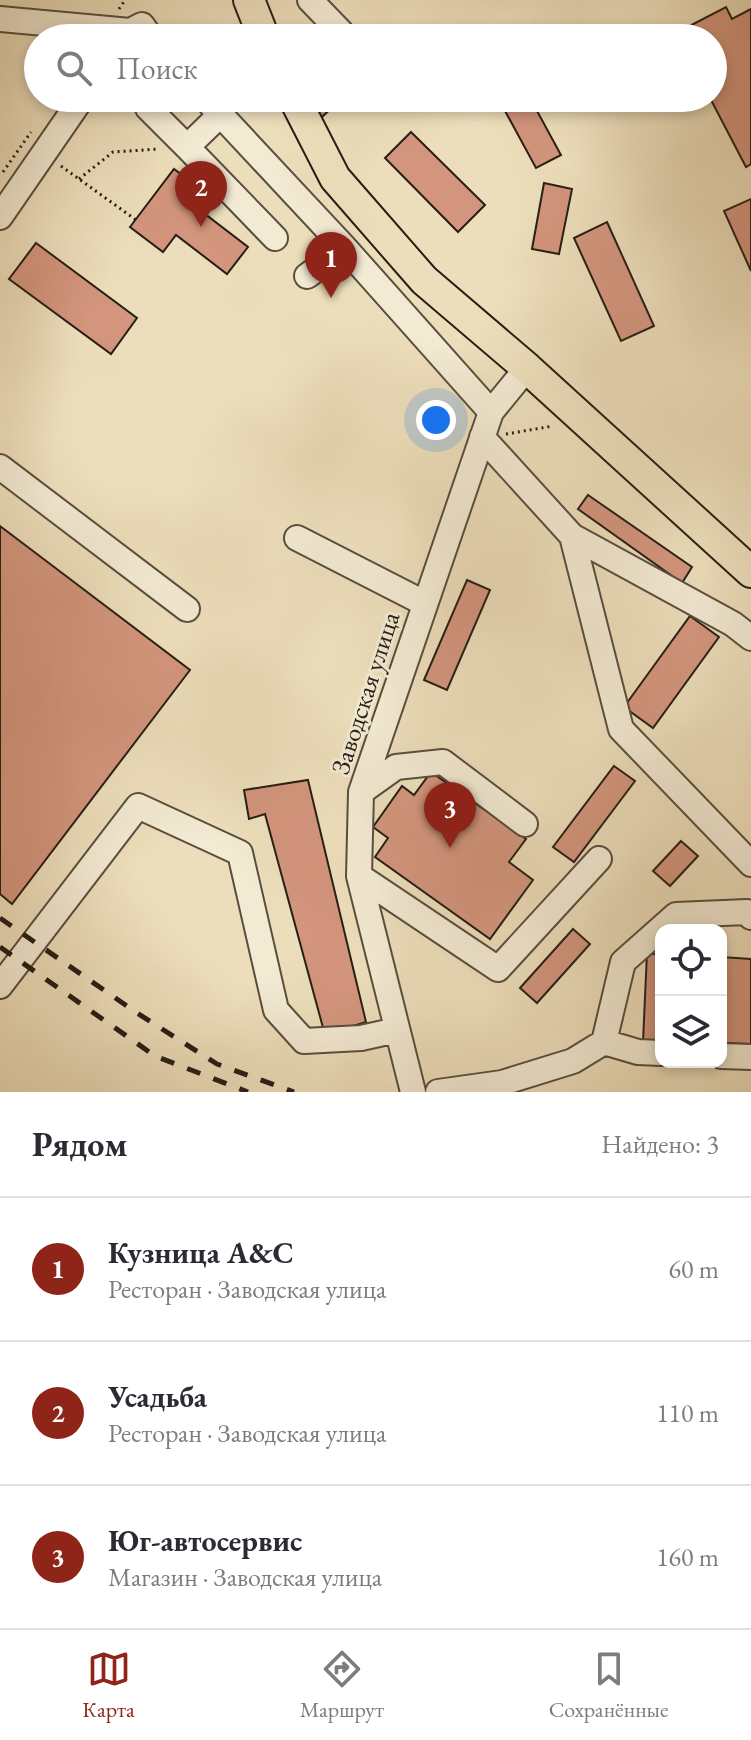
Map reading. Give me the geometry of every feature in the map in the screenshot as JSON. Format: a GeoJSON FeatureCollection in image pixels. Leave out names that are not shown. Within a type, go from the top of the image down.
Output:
{"type":"FeatureCollection","features":[{"type":"Feature","properties":{"kind":"main road"},"geometry":{"type":"LineString","coordinates":[[249,0],[258,24]]}},
{"type":"Feature","properties":{"kind":"main road"},"geometry":{"type":"LineString","coordinates":[[301,112],[335,178],[424,280],[527,368],[751,572]]}},
{"type":"Feature","properties":{"kind":"street"},"geometry":{"type":"LineString","coordinates":[[310,0],[333,24]]}},
{"type":"Feature","properties":{"kind":"street"},"geometry":{"type":"LineString","coordinates":[[0,19],[49,24]]}},
{"type":"Feature","properties":{"kind":"street"},"geometry":{"type":"LineString","coordinates":[[0,217],[72,112]]}},
{"type":"Feature","properties":{"kind":"street"},"geometry":{"type":"LineString","coordinates":[[152,112],[275,238]]}},
{"type":"Feature","properties":{"kind":"street"},"geometry":{"type":"LineString","coordinates":[[187,147],[209,112]]}},
{"type":"Feature","properties":{"kind":"street"},"geometry":{"type":"LineString","coordinates":[[219,112],[491,412]]}},
{"type":"Feature","properties":{"kind":"street"},"geometry":{"type":"LineString","coordinates":[[307,276],[345,248]]}},
{"type":"Feature","properties":{"kind":"street","name":"Заводская улица"},"geometry":{"type":"LineString","coordinates":[[413,1092],[359,876],[361,792],[491,412],[527,368]]}},
{"type":"Feature","properties":{"kind":"street"},"geometry":{"type":"LineString","coordinates":[[482,437],[572,536],[733,624],[751,638]]}},
{"type":"Feature","properties":{"kind":"street"},"geometry":{"type":"LineString","coordinates":[[0,467],[187,609]]}},
{"type":"Feature","properties":{"kind":"street"},"geometry":{"type":"LineString","coordinates":[[572,536],[621,729],[751,864]]}},
{"type":"Feature","properties":{"kind":"street"},"geometry":{"type":"LineString","coordinates":[[297,538],[424,603]]}},
{"type":"Feature","properties":{"kind":"street"},"geometry":{"type":"LineString","coordinates":[[361,792],[396,767],[443,762],[525,824]]}},
{"type":"Feature","properties":{"kind":"street"},"geometry":{"type":"LineString","coordinates":[[0,986],[138,806],[240,853],[276,1010],[304,1041],[361,1038],[397,1030]]}},
{"type":"Feature","properties":{"kind":"street"},"geometry":{"type":"LineString","coordinates":[[359,876],[498,969],[599,859]]}},
{"type":"Feature","properties":{"kind":"street"},"geometry":{"type":"LineString","coordinates":[[438,1092],[502,1083],[573,1061],[604,1042],[623,962],[676,915],[747,912],[751,917]]}},
{"type":"Feature","properties":{"kind":"street"},"geometry":{"type":"LineString","coordinates":[[604,1042],[638,1052],[655,1053]]}},
{"type":"Feature","properties":{"kind":"street"},"geometry":{"type":"LineString","coordinates":[[727,1056],[751,1057]]}},
{"type":"Feature","properties":{"kind":"path"},"geometry":{"type":"LineString","coordinates":[[3,172],[38,123]]}},
{"type":"Feature","properties":{"kind":"path"},"geometry":{"type":"LineString","coordinates":[[79,179],[113,152],[187,147]]}},
{"type":"Feature","properties":{"kind":"path"},"geometry":{"type":"LineString","coordinates":[[44,153],[136,220]]}},
{"type":"Feature","properties":{"kind":"path"},"geometry":{"type":"LineString","coordinates":[[482,437],[564,424]]}},
{"type":"Feature","properties":{"kind":"building"},"geometry":{"type":"Polygon","coordinates":[[[726,7],[732,19],[751,9],[751,164],[746,167],[717,112],[727,112],[727,24],[693,24],[726,7]]]}},
{"type":"Feature","properties":{"kind":"building"},"geometry":{"type":"Polygon","coordinates":[[[506,112],[538,112],[561,155],[536,168],[506,112]]]}},
{"type":"Feature","properties":{"kind":"building"},"geometry":{"type":"Polygon","coordinates":[[[411,132],[485,205],[458,232],[385,158],[411,132]]]}},
{"type":"Feature","properties":{"kind":"building"},"geometry":{"type":"Polygon","coordinates":[[[174,169],[207,193],[196,207],[248,247],[227,274],[176,235],[163,252],[130,227],[174,169]]]}},
{"type":"Feature","properties":{"kind":"building"},"geometry":{"type":"Polygon","coordinates":[[[544,183],[572,189],[559,254],[532,249],[544,183]]]}},
{"type":"Feature","properties":{"kind":"building"},"geometry":{"type":"Polygon","coordinates":[[[751,199],[751,271],[724,211],[751,199]]]}},
{"type":"Feature","properties":{"kind":"building"},"geometry":{"type":"Polygon","coordinates":[[[607,222],[654,326],[621,341],[574,238],[607,222]]]}},
{"type":"Feature","properties":{"kind":"building"},"geometry":{"type":"Polygon","coordinates":[[[36,243],[137,318],[111,354],[9,279],[36,243]]]}},
{"type":"Feature","properties":{"kind":"building"},"geometry":{"type":"Polygon","coordinates":[[[588,495],[692,567],[682,583],[578,509],[588,495]]]}},
{"type":"Feature","properties":{"kind":"building"},"geometry":{"type":"Polygon","coordinates":[[[0,526],[190,670],[12,904],[0,894],[0,526]]]}},
{"type":"Feature","properties":{"kind":"building"},"geometry":{"type":"Polygon","coordinates":[[[467,580],[490,590],[447,690],[424,680],[467,580]]]}},
{"type":"Feature","properties":{"kind":"building"},"geometry":{"type":"Polygon","coordinates":[[[690,616],[719,637],[653,728],[624,707],[690,616]]]}},
{"type":"Feature","properties":{"kind":"building"},"geometry":{"type":"Polygon","coordinates":[[[614,766],[635,781],[574,862],[553,847],[614,766]]]}},
{"type":"Feature","properties":{"kind":"building"},"geometry":{"type":"Polygon","coordinates":[[[431,772],[526,839],[509,862],[533,880],[490,939],[375,857],[388,838],[373,827],[402,786],[414,795],[431,772]]]}},
{"type":"Feature","properties":{"kind":"building"},"geometry":{"type":"Polygon","coordinates":[[[308,780],[366,1022],[325,1035],[265,814],[249,819],[244,790],[308,780]]]}},
{"type":"Feature","properties":{"kind":"building"},"geometry":{"type":"Polygon","coordinates":[[[681,841],[698,856],[670,886],[653,871],[681,841]]]}},
{"type":"Feature","properties":{"kind":"building"},"geometry":{"type":"Polygon","coordinates":[[[573,929],[590,944],[537,1003],[520,988],[573,929]]]}},
{"type":"Feature","properties":{"kind":"building"},"geometry":{"type":"Polygon","coordinates":[[[647,953],[655,954],[655,1042],[643,1042],[647,953]]]}},
{"type":"Feature","properties":{"kind":"building"},"geometry":{"type":"Polygon","coordinates":[[[727,957],[751,959],[751,1044],[727,1043],[727,957]]]}},
{"type":"Feature","properties":{"kind":"railway"},"geometry":{"type":"LineString","coordinates":[[0,918],[217,1064],[294,1092]]}},
{"type":"Feature","properties":{"kind":"railway"},"geometry":{"type":"LineString","coordinates":[[0,947],[155,1056],[248,1092]]}},
{"type":"Feature","properties":{"kind":"place","name":"Усадьба"},"geometry":{"type":"Point","coordinates":[201,227]}},
{"type":"Feature","properties":{"kind":"place","name":"Кузница А&С"},"geometry":{"type":"Point","coordinates":[331,298]}},
{"type":"Feature","properties":{"kind":"place","name":"Юг-автосервис"},"geometry":{"type":"Point","coordinates":[450,848]}}]}
